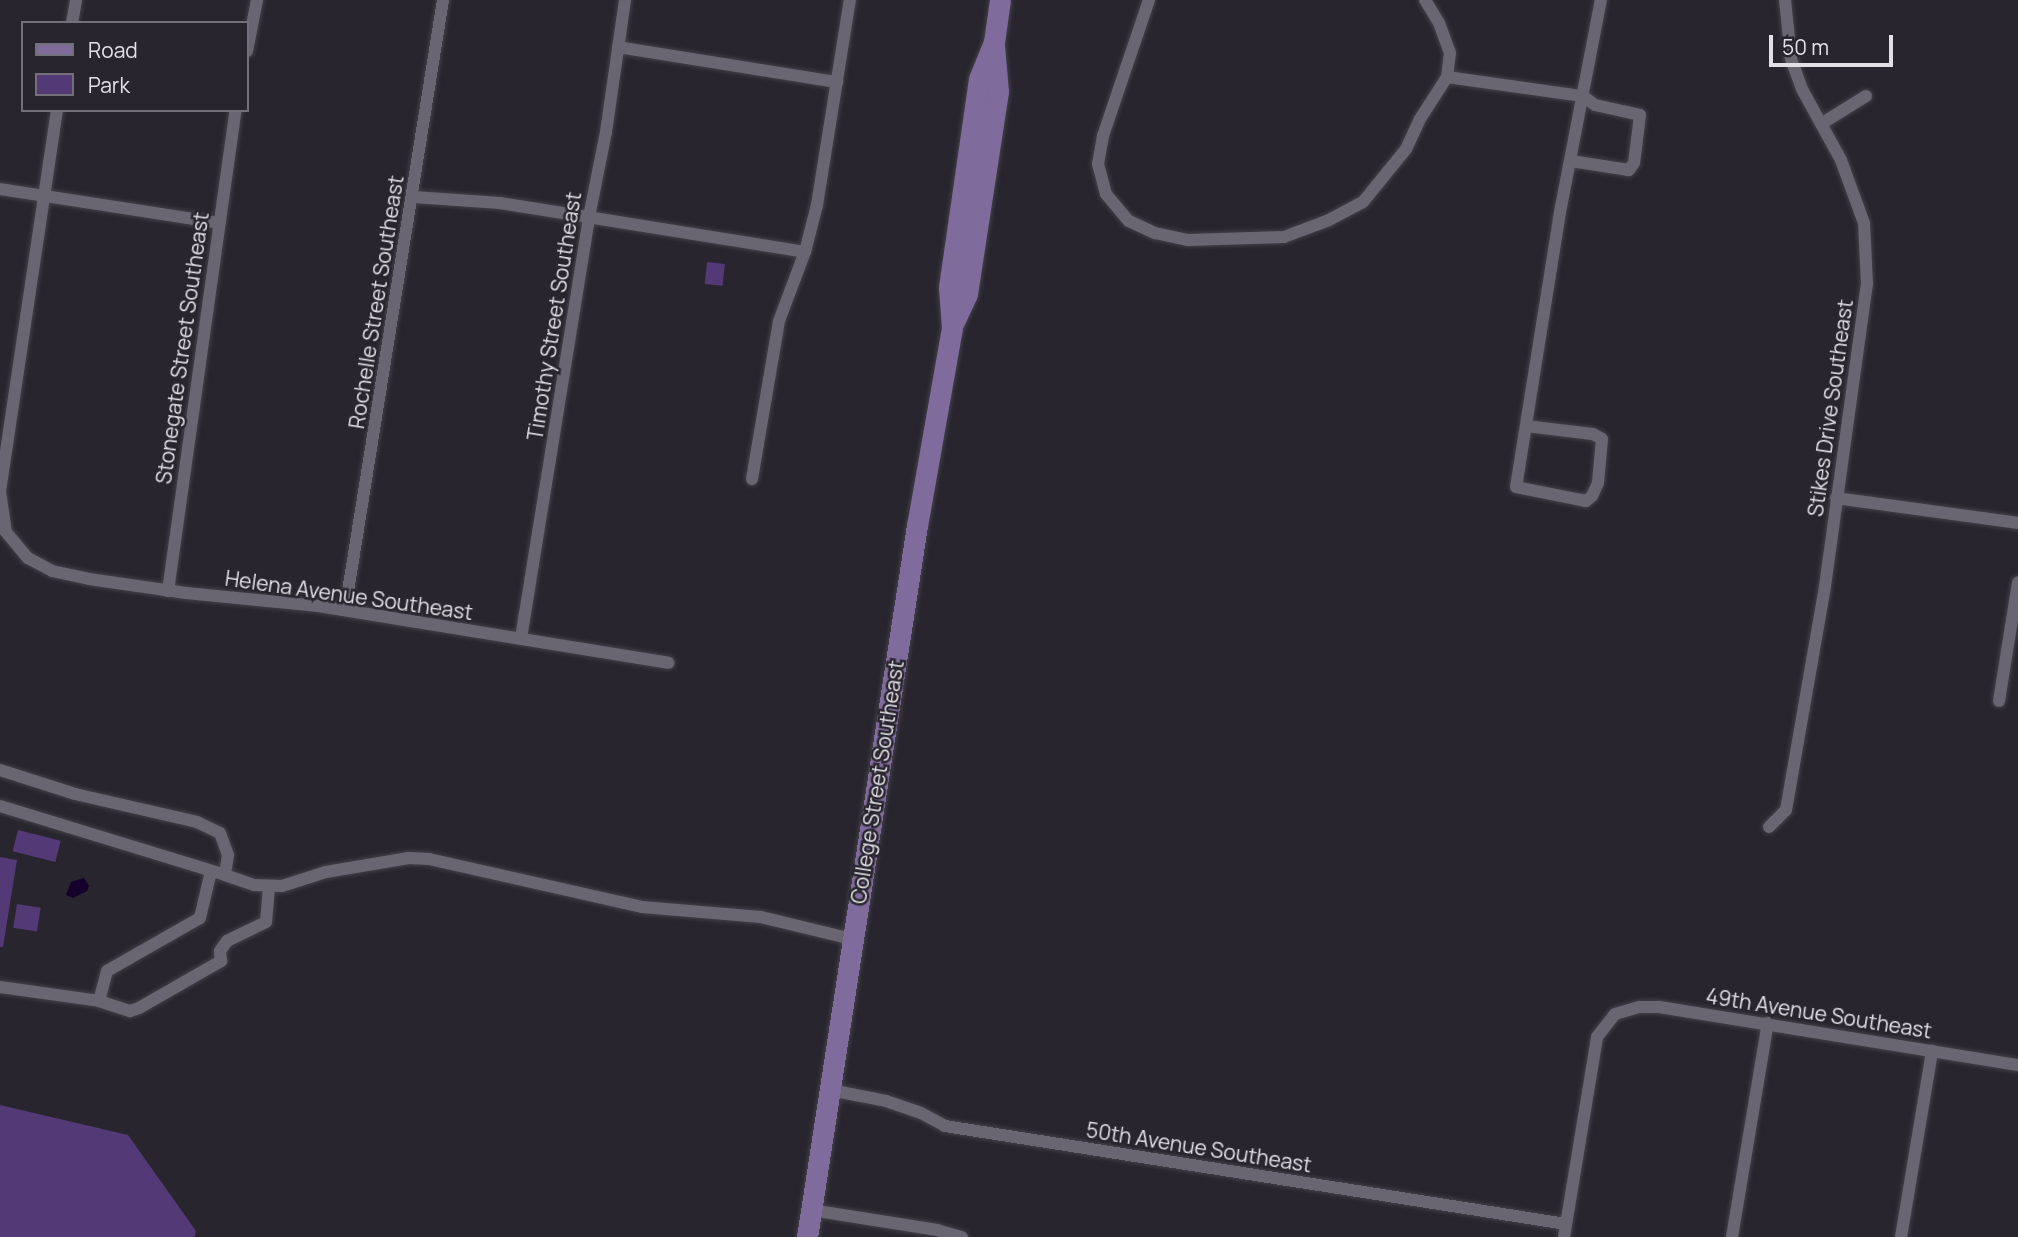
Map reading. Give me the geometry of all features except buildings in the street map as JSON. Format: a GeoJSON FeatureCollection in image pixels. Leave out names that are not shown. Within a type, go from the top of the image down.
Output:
{"type":"FeatureCollection","features":[{"type":"Feature","properties":{"kind":"main road","name":"College Street Southeast"},"geometry":{"type":"LineString","coordinates":[[807,1237],[917,526],[951,328],[948,287],[979,79],[994,43],[1000,0]]}},
{"type":"Feature","properties":{"kind":"street"},"geometry":{"type":"LineString","coordinates":[[72,21],[76,0]]}},
{"type":"Feature","properties":{"kind":"street"},"geometry":{"type":"LineString","coordinates":[[248,46],[257,0]]}},
{"type":"Feature","properties":{"kind":"street","name":"Rochelle Street Southeast"},"geometry":{"type":"LineString","coordinates":[[345,610],[414,197],[443,0]]}},
{"type":"Feature","properties":{"kind":"street","name":"Timothy Street Southeast"},"geometry":{"type":"LineString","coordinates":[[521,638],[625,0]]}},
{"type":"Feature","properties":{"kind":"street"},"geometry":{"type":"LineString","coordinates":[[752,479],[779,321],[805,252],[817,205],[850,0]]}},
{"type":"Feature","properties":{"kind":"street"},"geometry":{"type":"LineString","coordinates":[[1149,0],[1102,136],[1098,164],[1106,194],[1129,222],[1155,233],[1188,240],[1284,237],[1329,220],[1363,202],[1406,149],[1420,119],[1447,77],[1450,53],[1439,23],[1425,0]]}},
{"type":"Feature","properties":{"kind":"street"},"geometry":{"type":"LineString","coordinates":[[1526,426],[1593,434],[1602,439],[1598,483],[1586,501],[1516,487],[1561,207],[1601,0]]}},
{"type":"Feature","properties":{"kind":"street","name":"Stikes Drive Southeast"},"geometry":{"type":"LineString","coordinates":[[1769,827],[1786,810],[1825,586],[1867,284],[1864,223],[1854,191],[1791,58],[1785,0]]}},
{"type":"Feature","properties":{"kind":"street"},"geometry":{"type":"LineString","coordinates":[[618,47],[836,82]]}},
{"type":"Feature","properties":{"kind":"street"},"geometry":{"type":"LineString","coordinates":[[1447,77],[1583,96],[1595,106],[1640,115],[1634,163],[1629,170],[1621,171],[1571,161]]}},
{"type":"Feature","properties":{"kind":"street"},"geometry":{"type":"LineString","coordinates":[[1821,124],[1866,96]]}},
{"type":"Feature","properties":{"kind":"street"},"geometry":{"type":"LineString","coordinates":[[43,196],[57,112]]}},
{"type":"Feature","properties":{"kind":"street","name":"Stonegate Street Southeast"},"geometry":{"type":"LineString","coordinates":[[168,591],[236,112]]}},
{"type":"Feature","properties":{"kind":"street"},"geometry":{"type":"LineString","coordinates":[[0,189],[219,223]]}},
{"type":"Feature","properties":{"kind":"street","name":"Helena Avenue Southeast"},"geometry":{"type":"LineString","coordinates":[[43,196],[1,491],[6,532],[29,558],[43,568],[65,574],[168,591],[345,610],[668,663]]}},
{"type":"Feature","properties":{"kind":"street"},"geometry":{"type":"LineString","coordinates":[[414,197],[499,203],[805,252]]}},
{"type":"Feature","properties":{"kind":"street"},"geometry":{"type":"LineString","coordinates":[[1836,498],[2018,523]]}},
{"type":"Feature","properties":{"kind":"street"},"geometry":{"type":"LineString","coordinates":[[1999,701],[2018,583]]}},
{"type":"Feature","properties":{"kind":"street"},"geometry":{"type":"LineString","coordinates":[[0,770],[75,794],[197,822],[220,833],[228,855],[225,875]]}},
{"type":"Feature","properties":{"kind":"street"},"geometry":{"type":"LineString","coordinates":[[0,806],[97,833],[254,885],[282,887],[338,870],[409,858],[429,859],[642,907],[761,917],[852,939]]}},
{"type":"Feature","properties":{"kind":"street"},"geometry":{"type":"LineString","coordinates":[[99,1000],[107,971],[200,918],[211,871]]}},
{"type":"Feature","properties":{"kind":"street"},"geometry":{"type":"LineString","coordinates":[[0,987],[99,1000],[130,1011],[139,1008],[221,961],[220,951],[227,941],[266,922],[269,886]]}},
{"type":"Feature","properties":{"kind":"street","name":"49th Avenue Southeast"},"geometry":{"type":"LineString","coordinates":[[1565,1231],[1597,1037],[1615,1014],[1640,1007],[1659,1007],[2018,1065]]}},
{"type":"Feature","properties":{"kind":"street"},"geometry":{"type":"LineString","coordinates":[[1732,1237],[1768,1023]]}},
{"type":"Feature","properties":{"kind":"street"},"geometry":{"type":"LineString","coordinates":[[1901,1237],[1932,1051]]}},
{"type":"Feature","properties":{"kind":"street","name":"50th Avenue Southeast"},"geometry":{"type":"LineString","coordinates":[[831,1090],[886,1101],[921,1113],[945,1126],[1565,1231]]}},
{"type":"Feature","properties":{"kind":"street"},"geometry":{"type":"LineString","coordinates":[[811,1210],[937,1230],[962,1237]]}},
{"type":"Feature","properties":{"kind":"green space"},"geometry":{"type":"Polygon","coordinates":[[[707,262],[725,264],[723,286],[705,284],[707,262]]]}},
{"type":"Feature","properties":{"kind":"green space"},"geometry":{"type":"Polygon","coordinates":[[[18,830],[61,841],[55,862],[13,851],[18,830]]]}},
{"type":"Feature","properties":{"kind":"green space"},"geometry":{"type":"Polygon","coordinates":[[[0,857],[17,860],[3,947],[0,947],[0,857]]]}},
{"type":"Feature","properties":{"kind":"green space"},"geometry":{"type":"Polygon","coordinates":[[[17,904],[41,908],[37,931],[13,928],[17,904]]]}},
{"type":"Feature","properties":{"kind":"green space"},"geometry":{"type":"Polygon","coordinates":[[[0,1105],[128,1135],[196,1231],[195,1237],[0,1237],[0,1105]]]}},
{"type":"Feature","properties":{"kind":"shaded area"},"geometry":{"type":"Polygon","coordinates":[[[84,878],[89,886],[87,891],[73,898],[66,895],[71,882],[84,878]]]}}]}
